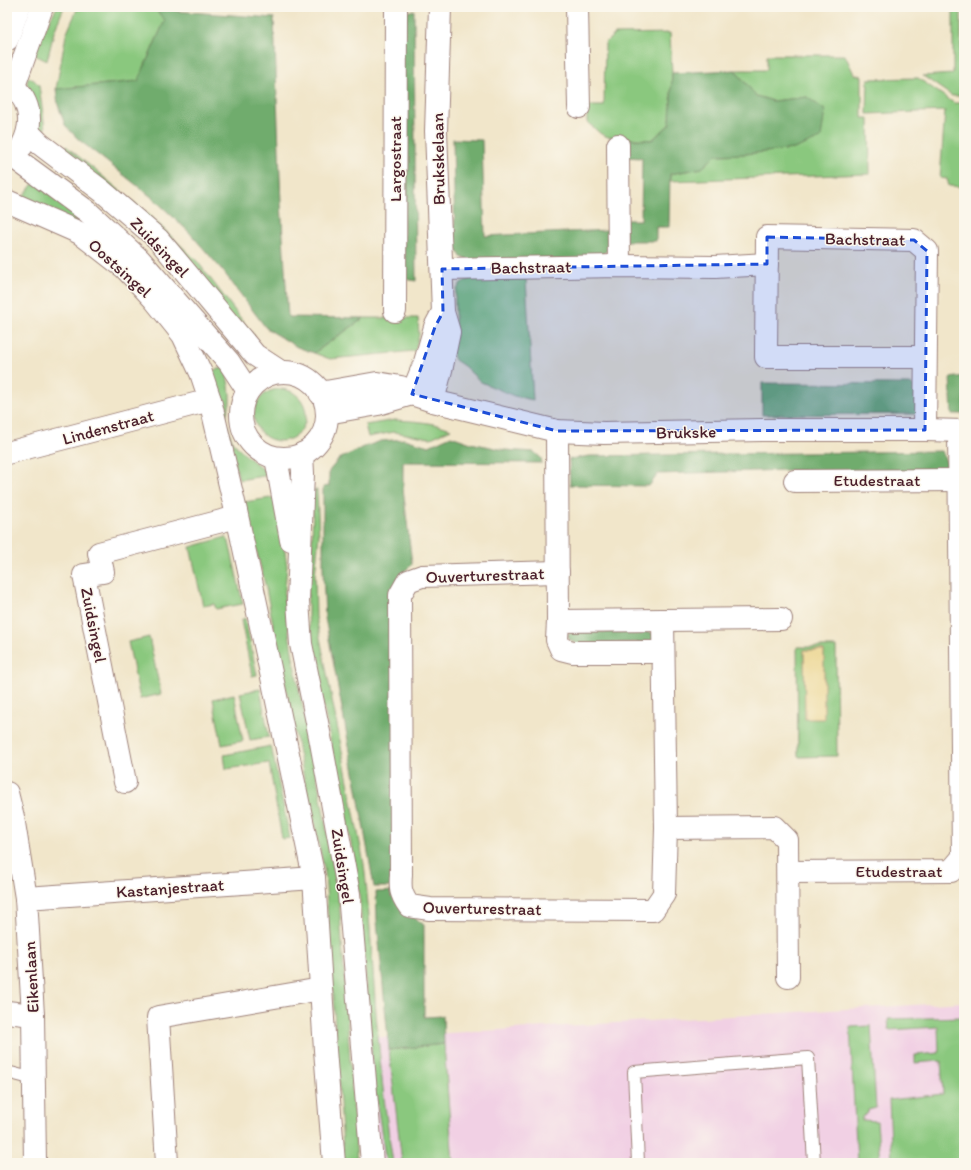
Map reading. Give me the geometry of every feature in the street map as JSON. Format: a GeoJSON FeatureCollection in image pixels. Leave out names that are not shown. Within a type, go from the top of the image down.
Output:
{"type":"FeatureCollection","features":[{"type":"Feature","properties":{"kind":"street"},"geometry":{"type":"LineString","coordinates":[[7,40],[19,7]]}},
{"type":"Feature","properties":{"kind":"street"},"geometry":{"type":"LineString","coordinates":[[10,157],[22,145],[28,132],[29,116],[24,99],[10,84],[42,7]]}},
{"type":"Feature","properties":{"kind":"street","name":"Largostraat"},"geometry":{"type":"LineString","coordinates":[[395,311],[396,7]]}},
{"type":"Feature","properties":{"kind":"street","name":"Brukskelaan"},"geometry":{"type":"LineString","coordinates":[[433,401],[449,332],[443,312],[436,131],[440,7]]}},
{"type":"Feature","properties":{"kind":"street"},"geometry":{"type":"LineString","coordinates":[[577,7],[579,107]]}},
{"type":"Feature","properties":{"kind":"street","name":"Zuidsingel"},"geometry":{"type":"LineString","coordinates":[[28,132],[40,144],[102,191],[158,239],[255,355],[281,372]]}},
{"type":"Feature","properties":{"kind":"street"},"geometry":{"type":"LineString","coordinates":[[618,145],[619,266]]}},
{"type":"Feature","properties":{"kind":"street","name":"Zuidsingel"},"geometry":{"type":"LineString","coordinates":[[10,157],[88,212],[139,259],[229,362],[248,390]]}},
{"type":"Feature","properties":{"kind":"street","name":"Oostsingel"},"geometry":{"type":"LineString","coordinates":[[7,201],[80,233],[125,268],[154,299],[183,335],[201,372]]}},
{"type":"Feature","properties":{"kind":"street","name":"Bachstraat"},"geometry":{"type":"LineString","coordinates":[[925,357],[766,356],[767,237],[914,240],[927,251],[925,430]]}},
{"type":"Feature","properties":{"kind":"street","name":"Bachstraat"},"geometry":{"type":"LineString","coordinates":[[442,269],[619,266],[715,267],[767,264]]}},
{"type":"Feature","properties":{"kind":"street","name":"Brukskelaan"},"geometry":{"type":"LineString","coordinates":[[412,394],[425,362],[435,327],[443,312]]}},
{"type":"Feature","properties":{"kind":"street","name":"Zuidsingel"},"geometry":{"type":"LineString","coordinates":[[201,372],[210,400],[274,682],[314,878],[334,1163]]}},
{"type":"Feature","properties":{"kind":"street"},"geometry":{"type":"LineString","coordinates":[[281,372],[296,374],[310,381],[320,393],[324,402],[326,413],[324,430],[316,444],[302,454],[289,458],[276,458],[260,452],[248,439],[241,424],[241,406],[248,390],[262,378],[281,372]]}},
{"type":"Feature","properties":{"kind":"street","name":"Brukske"},"geometry":{"type":"LineString","coordinates":[[320,393],[377,382],[401,387],[412,394],[433,401],[557,431],[604,433],[762,430],[961,431]]}},
{"type":"Feature","properties":{"kind":"street"},"geometry":{"type":"LineString","coordinates":[[326,413],[378,404],[412,394]]}},
{"type":"Feature","properties":{"kind":"street","name":"Lindenstraat"},"geometry":{"type":"LineString","coordinates":[[7,453],[210,400]]}},
{"type":"Feature","properties":{"kind":"street","name":"Ouverturestraat"},"geometry":{"type":"LineString","coordinates":[[557,431],[557,640],[560,649],[572,652],[663,652]]}},
{"type":"Feature","properties":{"kind":"street","name":"Etudestraat"},"geometry":{"type":"LineString","coordinates":[[788,872],[951,871],[963,857],[959,480],[961,431]]}},
{"type":"Feature","properties":{"kind":"street","name":"Zuidsingel"},"geometry":{"type":"LineString","coordinates":[[302,454],[303,473],[298,601],[301,644],[320,737],[348,894],[372,1163]]}},
{"type":"Feature","properties":{"kind":"street","name":"Zuidsingel"},"geometry":{"type":"LineString","coordinates":[[276,458],[288,526],[299,572]]}},
{"type":"Feature","properties":{"kind":"street","name":"Etudestraat"},"geometry":{"type":"LineString","coordinates":[[795,481],[959,480]]}},
{"type":"Feature","properties":{"kind":"street","name":"Zuidsingel"},"geometry":{"type":"LineString","coordinates":[[125,782],[84,575],[103,572],[99,553],[237,517]]}},
{"type":"Feature","properties":{"kind":"street","name":"Ouverturestraat"},"geometry":{"type":"LineString","coordinates":[[558,572],[422,576],[408,581],[400,595],[400,888],[403,897],[409,906],[430,909],[653,910],[664,894],[666,828],[663,620]]}},
{"type":"Feature","properties":{"kind":"street"},"geometry":{"type":"LineString","coordinates":[[558,621],[781,619]]}},
{"type":"Feature","properties":{"kind":"street","name":"Eikenlaan"},"geometry":{"type":"LineString","coordinates":[[7,793],[26,898],[33,1016],[35,1163]]}},
{"type":"Feature","properties":{"kind":"street"},"geometry":{"type":"LineString","coordinates":[[666,828],[774,827],[787,840],[788,977]]}},
{"type":"Feature","properties":{"kind":"street","name":"Kastanjestraat"},"geometry":{"type":"LineString","coordinates":[[26,898],[314,878]]}},
{"type":"Feature","properties":{"kind":"street"},"geometry":{"type":"LineString","coordinates":[[167,1163],[158,1017],[321,989]]}},
{"type":"Feature","properties":{"kind":"street"},"geometry":{"type":"LineString","coordinates":[[7,1012],[33,1016]]}},
{"type":"Feature","properties":{"kind":"lane"},"geometry":{"type":"LineString","coordinates":[[638,1163],[634,1072],[808,1058],[814,1163]]}},
{"type":"Feature","properties":{"kind":"lane"},"geometry":{"type":"LineString","coordinates":[[7,1072],[34,1079]]}},
{"type":"Feature","properties":{"kind":"highlighted area"},"geometry":{"type":"Polygon","coordinates":[[[767,237],[914,240],[927,251],[925,430],[557,431],[412,394],[435,327],[443,312],[442,269],[767,264],[767,237]]]}},
{"type":"Feature","properties":{"kind":"shaded area"},"geometry":{"type":"Polygon","coordinates":[[[964,1002],[964,1163],[376,1163],[366,1038],[964,1002]]]}},
{"type":"Feature","properties":{"kind":"green space"},"geometry":{"type":"Polygon","coordinates":[[[57,7],[64,7],[54,32],[47,61],[31,53],[57,7]]]}},
{"type":"Feature","properties":{"kind":"green space"},"geometry":{"type":"Polygon","coordinates":[[[78,7],[153,7],[165,20],[138,81],[56,89],[66,35],[78,7]]]}},
{"type":"Feature","properties":{"kind":"green space"},"geometry":{"type":"Polygon","coordinates":[[[153,7],[174,7],[175,11],[274,18],[281,203],[288,317],[364,318],[314,353],[297,347],[266,328],[223,271],[189,232],[154,199],[78,139],[65,125],[58,105],[56,89],[138,81],[165,20],[153,7]]]}},
{"type":"Feature","properties":{"kind":"green space"},"geometry":{"type":"Polygon","coordinates":[[[953,7],[961,7],[961,73],[964,73],[964,96],[952,96],[923,76],[953,74],[953,7]]]}},
{"type":"Feature","properties":{"kind":"green space"},"geometry":{"type":"Polygon","coordinates":[[[414,10],[416,281],[404,279],[400,14],[414,10]]]}},
{"type":"Feature","properties":{"kind":"green space"},"geometry":{"type":"Polygon","coordinates":[[[670,33],[672,73],[670,124],[652,140],[608,137],[601,134],[587,122],[587,106],[604,106],[605,43],[615,34],[670,33]]]}},
{"type":"Feature","properties":{"kind":"green space"},"geometry":{"type":"Polygon","coordinates":[[[767,55],[845,55],[854,74],[862,76],[862,118],[869,118],[870,174],[670,181],[670,174],[702,168],[716,155],[745,154],[794,149],[807,97],[773,101],[756,96],[735,70],[767,70],[767,55]]]}},
{"type":"Feature","properties":{"kind":"green space"},"geometry":{"type":"Polygon","coordinates":[[[735,70],[756,96],[773,101],[807,97],[825,110],[821,138],[794,149],[745,154],[716,155],[702,168],[670,174],[669,227],[656,227],[656,241],[626,241],[625,220],[641,220],[642,158],[625,157],[627,139],[652,140],[670,124],[672,73],[735,70]]]}},
{"type":"Feature","properties":{"kind":"green space"},"geometry":{"type":"Polygon","coordinates":[[[28,77],[39,85],[45,129],[41,133],[38,131],[34,104],[27,83],[28,77]]]}},
{"type":"Feature","properties":{"kind":"green space"},"geometry":{"type":"Polygon","coordinates":[[[918,78],[954,103],[964,103],[964,187],[949,186],[947,179],[940,178],[945,111],[867,114],[868,79],[918,78]]]}},
{"type":"Feature","properties":{"kind":"green space"},"geometry":{"type":"Polygon","coordinates":[[[453,139],[482,140],[485,236],[608,230],[608,250],[595,259],[473,261],[461,257],[455,246],[453,139]]]}},
{"type":"Feature","properties":{"kind":"green space"},"geometry":{"type":"Polygon","coordinates":[[[66,146],[147,213],[197,261],[255,337],[247,339],[60,154],[66,146]]]}},
{"type":"Feature","properties":{"kind":"green space"},"geometry":{"type":"Polygon","coordinates":[[[35,181],[96,228],[210,349],[201,352],[179,318],[22,198],[35,181]]]}},
{"type":"Feature","properties":{"kind":"green space"},"geometry":{"type":"Polygon","coordinates":[[[471,278],[526,279],[533,400],[514,396],[481,382],[464,366],[455,360],[451,349],[455,337],[456,291],[461,283],[471,278]]]}},
{"type":"Feature","properties":{"kind":"green space"},"geometry":{"type":"Polygon","coordinates":[[[364,318],[418,318],[419,335],[415,351],[330,359],[314,353],[364,318]]]}},
{"type":"Feature","properties":{"kind":"green space"},"geometry":{"type":"Polygon","coordinates":[[[223,368],[227,375],[230,393],[230,403],[225,419],[232,441],[242,452],[270,475],[239,480],[211,371],[223,368]]]}},
{"type":"Feature","properties":{"kind":"green space"},"geometry":{"type":"Polygon","coordinates":[[[964,376],[964,414],[952,414],[950,378],[964,376]]]}},
{"type":"Feature","properties":{"kind":"green space"},"geometry":{"type":"Polygon","coordinates":[[[762,383],[910,384],[920,389],[920,414],[762,415],[762,383]]]}},
{"type":"Feature","properties":{"kind":"green space"},"geometry":{"type":"Polygon","coordinates":[[[280,389],[294,393],[302,401],[306,415],[302,429],[294,437],[280,441],[266,437],[258,429],[254,415],[258,401],[266,393],[280,389]]]}},
{"type":"Feature","properties":{"kind":"green space"},"geometry":{"type":"Polygon","coordinates":[[[395,420],[430,423],[451,429],[431,438],[394,432],[368,437],[365,425],[395,420]]]}},
{"type":"Feature","properties":{"kind":"green space"},"geometry":{"type":"Polygon","coordinates":[[[451,436],[471,443],[505,450],[534,452],[541,458],[542,463],[403,462],[403,488],[412,564],[397,579],[395,887],[374,887],[325,618],[323,569],[323,487],[329,486],[329,471],[339,459],[364,447],[381,441],[404,439],[429,446],[451,436]]]}},
{"type":"Feature","properties":{"kind":"green space"},"geometry":{"type":"Polygon","coordinates":[[[942,451],[948,467],[945,476],[788,470],[658,474],[649,486],[570,485],[569,459],[590,456],[942,451]]]}},
{"type":"Feature","properties":{"kind":"green space"},"geometry":{"type":"Polygon","coordinates":[[[312,490],[317,490],[319,536],[315,575],[316,617],[364,864],[382,1075],[393,1163],[386,1163],[374,1084],[356,868],[313,654],[308,617],[308,579],[312,543],[312,490]]]}},
{"type":"Feature","properties":{"kind":"green space"},"geometry":{"type":"Polygon","coordinates":[[[277,497],[287,566],[284,600],[294,664],[321,798],[339,899],[357,1163],[344,1163],[325,873],[304,778],[265,584],[244,502],[277,497]]]}},
{"type":"Feature","properties":{"kind":"green space"},"geometry":{"type":"Polygon","coordinates":[[[226,537],[229,542],[243,604],[216,609],[214,604],[203,606],[190,547],[226,537]]]}},
{"type":"Feature","properties":{"kind":"green space"},"geometry":{"type":"Polygon","coordinates":[[[245,618],[257,675],[252,676],[241,620],[245,618]]]}},
{"type":"Feature","properties":{"kind":"green space"},"geometry":{"type":"Polygon","coordinates":[[[575,632],[648,632],[655,634],[654,642],[576,644],[569,639],[567,634],[575,632]]]}},
{"type":"Feature","properties":{"kind":"green space"},"geometry":{"type":"Polygon","coordinates":[[[149,637],[161,694],[140,699],[128,642],[149,637]]]}},
{"type":"Feature","properties":{"kind":"green space"},"geometry":{"type":"Polygon","coordinates":[[[797,647],[836,647],[837,756],[798,757],[797,647]]]}},
{"type":"Feature","properties":{"kind":"green space"},"geometry":{"type":"Polygon","coordinates":[[[260,689],[269,737],[250,740],[240,693],[260,689]]]}},
{"type":"Feature","properties":{"kind":"green space"},"geometry":{"type":"Polygon","coordinates":[[[234,694],[243,741],[222,745],[213,699],[234,694]]]}},
{"type":"Feature","properties":{"kind":"green space"},"geometry":{"type":"Polygon","coordinates":[[[271,746],[290,838],[282,839],[269,763],[226,769],[224,755],[271,746]]]}},
{"type":"Feature","properties":{"kind":"green space"},"geometry":{"type":"Polygon","coordinates":[[[395,891],[406,910],[424,925],[424,1017],[443,1016],[444,1044],[389,1050],[377,921],[376,892],[395,891]]]}},
{"type":"Feature","properties":{"kind":"green space"},"geometry":{"type":"Polygon","coordinates":[[[964,1017],[964,1163],[892,1163],[889,1100],[943,1094],[941,1061],[915,1063],[915,1055],[939,1053],[938,1027],[889,1030],[888,1019],[964,1017]]]}},
{"type":"Feature","properties":{"kind":"green space"},"geometry":{"type":"Polygon","coordinates":[[[871,1026],[876,1108],[868,1110],[868,1113],[862,1117],[862,1120],[877,1121],[880,1163],[857,1163],[850,1027],[871,1026]]]}},
{"type":"Feature","properties":{"kind":"green space"},"geometry":{"type":"Polygon","coordinates":[[[444,1044],[453,1163],[402,1163],[389,1050],[444,1044]]]}},
{"type":"Feature","properties":{"kind":"sand"},"geometry":{"type":"Polygon","coordinates":[[[804,650],[824,650],[824,719],[805,719],[804,650]]]}}]}
